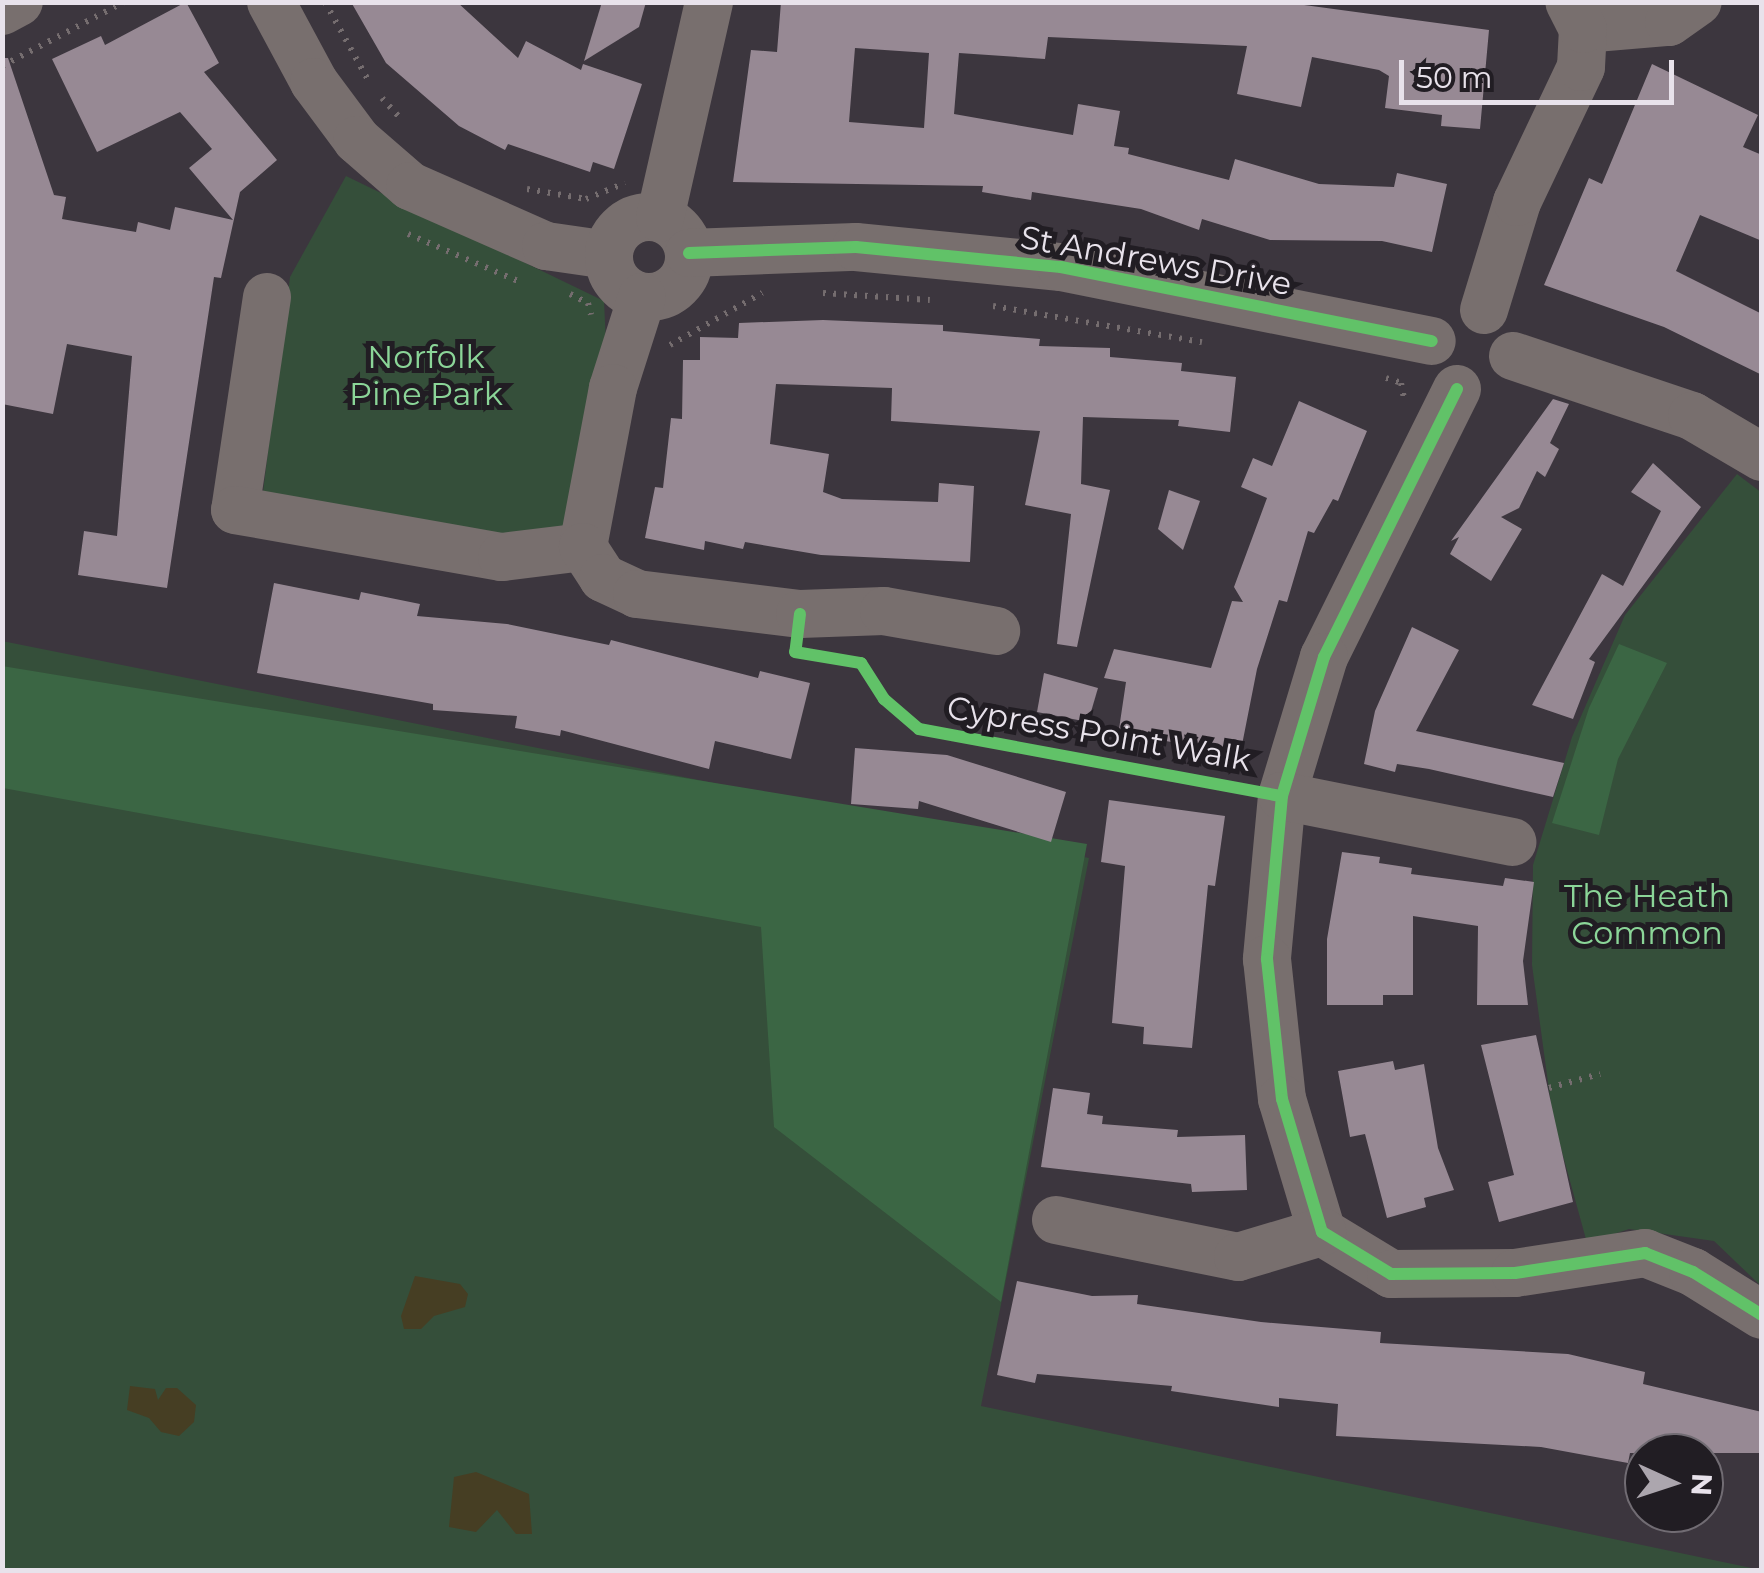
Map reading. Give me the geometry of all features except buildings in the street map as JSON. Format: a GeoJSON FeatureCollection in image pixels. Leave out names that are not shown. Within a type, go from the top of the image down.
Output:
{"type":"FeatureCollection","features":[{"type":"Feature","properties":{"kind":"street"},"geometry":{"type":"LineString","coordinates":[[2,12],[19,2]]}},
{"type":"Feature","properties":{"kind":"street"},"geometry":{"type":"LineString","coordinates":[[270,2],[346,125],[410,186],[546,246],[618,284],[624,317],[583,547],[603,578],[638,594],[800,614],[884,610],[996,631]]}},
{"type":"Feature","properties":{"kind":"street"},"geometry":{"type":"LineString","coordinates":[[624,317],[672,290],[674,235],[708,2]]}},
{"type":"Feature","properties":{"kind":"street"},"geometry":{"type":"LineString","coordinates":[[1484,310],[1518,202],[1581,67],[1576,16],[1669,22],[1698,2]]}},
{"type":"Feature","properties":{"kind":"street"},"geometry":{"type":"LineString","coordinates":[[586,266],[630,221],[674,235]]}},
{"type":"Feature","properties":{"kind":"street","name":"St Andrews Drive"},"geometry":{"type":"LineString","coordinates":[[674,235],[856,247],[1061,267],[1432,341]]}},
{"type":"Feature","properties":{"kind":"street"},"geometry":{"type":"LineString","coordinates":[[267,297],[234,510],[502,557],[583,547]]}},
{"type":"Feature","properties":{"kind":"street"},"geometry":{"type":"LineString","coordinates":[[1484,310],[1448,317],[1432,341],[1436,370],[1457,388],[1488,389],[1513,356]]}},
{"type":"Feature","properties":{"kind":"street"},"geometry":{"type":"LineString","coordinates":[[1484,310],[1506,328],[1513,356]]}},
{"type":"Feature","properties":{"kind":"street"},"geometry":{"type":"LineString","coordinates":[[1513,356],[1692,416],[1762,457]]}},
{"type":"Feature","properties":{"kind":"street"},"geometry":{"type":"LineString","coordinates":[[1457,388],[1324,657],[1282,796],[1267,959],[1282,1099],[1322,1232],[1391,1274],[1515,1274],[1645,1253],[1693,1272],[1762,1316]]}},
{"type":"Feature","properties":{"kind":"street"},"geometry":{"type":"LineString","coordinates":[[1282,796],[1512,842]]}},
{"type":"Feature","properties":{"kind":"street"},"geometry":{"type":"LineString","coordinates":[[1056,1220],[1238,1257],[1322,1232]]}},
{"type":"Feature","properties":{"kind":"path"},"geometry":{"type":"LineString","coordinates":[[2,66],[124,2]]}},
{"type":"Feature","properties":{"kind":"path"},"geometry":{"type":"LineString","coordinates":[[325,2],[372,86],[412,132]]}},
{"type":"Feature","properties":{"kind":"path"},"geometry":{"type":"LineString","coordinates":[[514,184],[586,199],[619,190],[629,179]]}},
{"type":"Feature","properties":{"kind":"path"},"geometry":{"type":"LineString","coordinates":[[586,199],[588,303]]}},
{"type":"Feature","properties":{"kind":"path"},"geometry":{"type":"LineString","coordinates":[[403,230],[510,282],[529,282]]}},
{"type":"Feature","properties":{"kind":"path"},"geometry":{"type":"LineString","coordinates":[[586,266],[588,303]]}},
{"type":"Feature","properties":{"kind":"path"},"geometry":{"type":"LineString","coordinates":[[588,303],[624,317],[674,346],[703,322],[770,289]]}},
{"type":"Feature","properties":{"kind":"path"},"geometry":{"type":"LineString","coordinates":[[804,292],[934,300]]}},
{"type":"Feature","properties":{"kind":"path"},"geometry":{"type":"LineString","coordinates":[[973,302],[1206,342]]}},
{"type":"Feature","properties":{"kind":"path"},"geometry":{"type":"LineString","coordinates":[[588,303],[624,317]]}},
{"type":"Feature","properties":{"kind":"path"},"geometry":{"type":"LineString","coordinates":[[1377,375],[1402,383],[1406,418]]}},
{"type":"Feature","properties":{"kind":"path"},"geometry":{"type":"LineString","coordinates":[[1550,1088],[1600,1074]]}},
{"type":"Feature","properties":{"kind":"green space","name":"Norfolk Pine Park"},"geometry":{"type":"Polygon","coordinates":[[[346,176],[604,301],[607,365],[577,522],[521,548],[263,492],[290,277],[346,176]]]}},
{"type":"Feature","properties":{"kind":"green space","name":"The Heath Common"},"geometry":{"type":"Polygon","coordinates":[[[1737,474],[1762,493],[1761,1286],[1714,1241],[1629,1229],[1587,1243],[1553,1119],[1532,965],[1533,865],[1572,737],[1625,615],[1737,474]]]}},
{"type":"Feature","properties":{"kind":"green space"},"geometry":{"type":"Polygon","coordinates":[[[2,641],[1089,858],[981,1406],[1761,1570],[3,1570],[2,641]]]}},
{"type":"Feature","properties":{"kind":"green space"},"geometry":{"type":"Polygon","coordinates":[[[1619,644],[1667,663],[1618,759],[1599,835],[1552,823],[1589,708],[1619,644]]]}},
{"type":"Feature","properties":{"kind":"green space"},"geometry":{"type":"Polygon","coordinates":[[[2,666],[1087,844],[1001,1302],[774,1127],[761,927],[3,788],[2,666]]]}},
{"type":"Feature","properties":{"kind":"sand"},"geometry":{"type":"Polygon","coordinates":[[[415,1276],[460,1284],[468,1294],[465,1307],[434,1316],[421,1329],[404,1329],[401,1316],[415,1276]]]}},
{"type":"Feature","properties":{"kind":"sand"},"geometry":{"type":"Polygon","coordinates":[[[130,1386],[155,1389],[158,1400],[166,1388],[177,1388],[196,1405],[194,1422],[179,1436],[161,1432],[149,1418],[127,1410],[130,1386]]]}},
{"type":"Feature","properties":{"kind":"sand"},"geometry":{"type":"Polygon","coordinates":[[[476,1472],[529,1494],[532,1534],[516,1534],[497,1510],[476,1532],[449,1527],[454,1477],[476,1472]]]}},
{"type":"Feature","properties":{"kind":"cycle path"},"geometry":{"type":"LineString","coordinates":[[689,253],[856,247],[1061,267],[1432,341]]}},
{"type":"Feature","properties":{"kind":"cycle path"},"geometry":{"type":"LineString","coordinates":[[1457,389],[1324,657],[1282,796],[1267,959],[1282,1099],[1322,1232],[1391,1274],[1515,1273],[1645,1253],[1693,1272],[1762,1315]]}},
{"type":"Feature","properties":{"kind":"cycle path","name":"Cypress Point Walk"},"geometry":{"type":"LineString","coordinates":[[800,614],[795,652],[861,663],[884,699],[919,729],[1282,796]]}}]}
